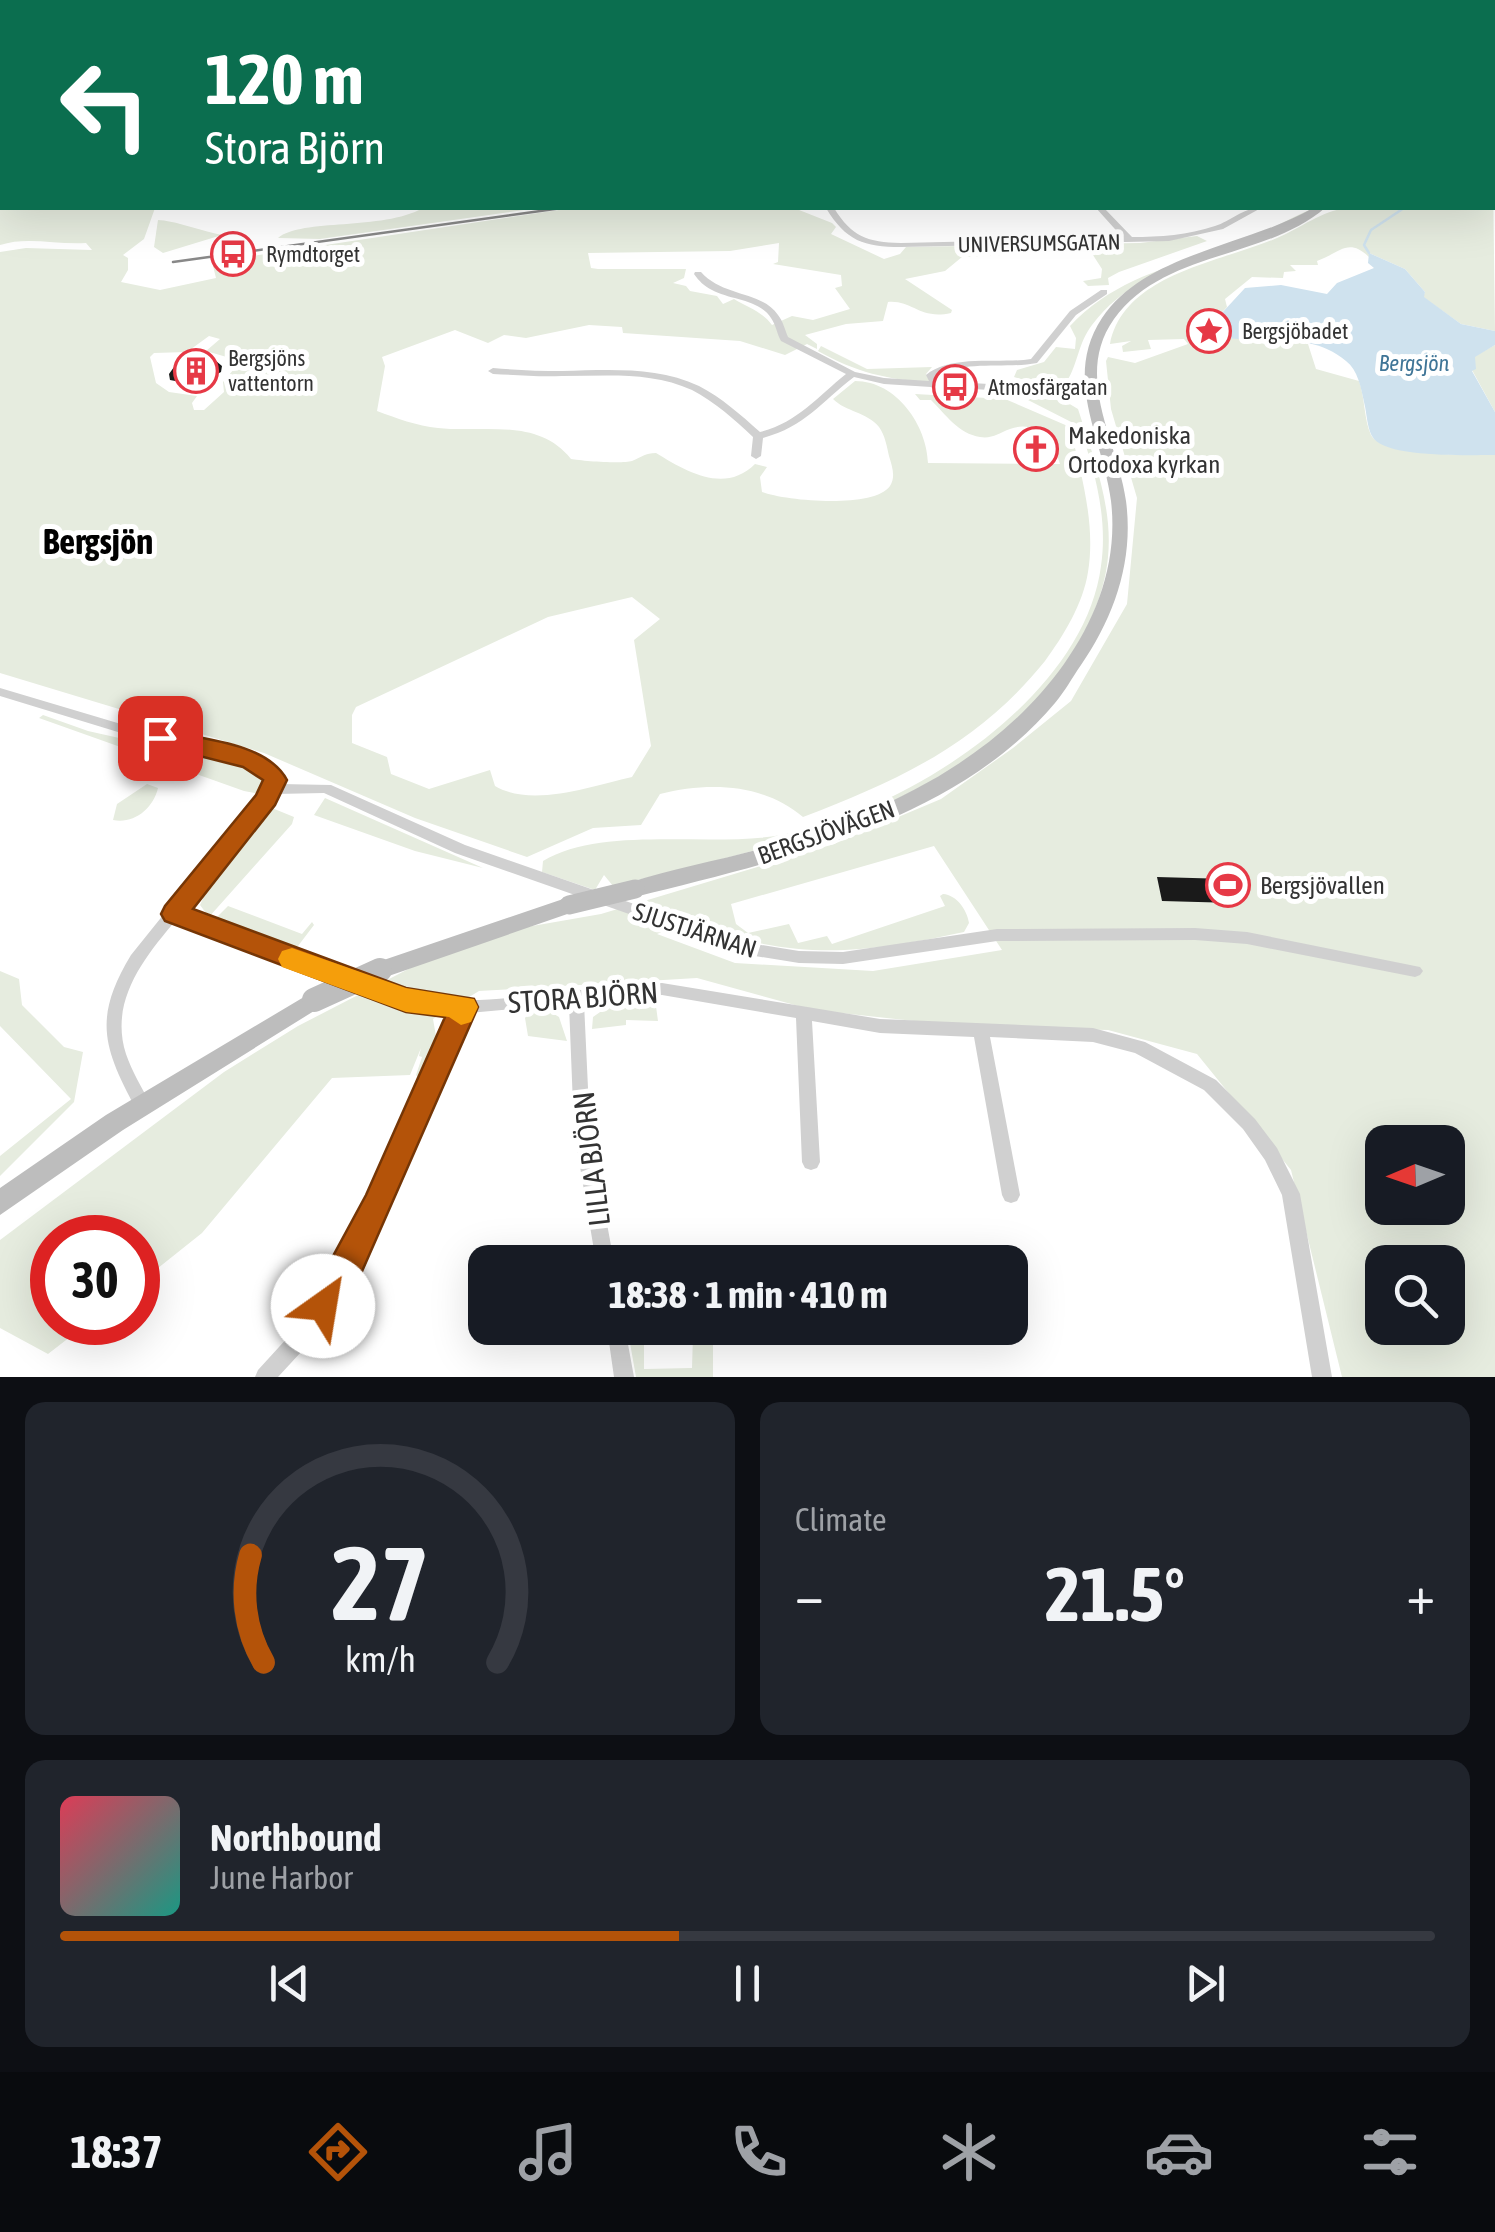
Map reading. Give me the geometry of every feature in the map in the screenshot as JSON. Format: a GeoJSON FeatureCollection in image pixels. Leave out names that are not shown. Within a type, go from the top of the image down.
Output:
{"type":"FeatureCollection","features":[{"type":"Feature","properties":{"kind":"street","name":"UNIVERSUMSGATAN"},"geometry":{"type":"LineString","coordinates":[[831,210],[845,232],[882,244],[1132,241],[1202,232],[1253,210]]}},
{"type":"Feature","properties":{"kind":"street"},"geometry":{"type":"LineString","coordinates":[[1102,210],[1132,241]]}},
{"type":"Feature","properties":{"kind":"street","name":"BERGSJÖVÄGEN"},"geometry":{"type":"LineString","coordinates":[[0,1203],[43,1169],[142,1104],[314,1000],[380,970],[568,906],[766,856],[902,805],[977,762],[1052,696],[1107,606],[1118,552],[1118,496],[1090,392],[1088,364],[1094,342],[1108,317],[1129,296],[1163,275],[1269,236],[1316,210]]}},
{"type":"Feature","properties":{"kind":"street"},"geometry":{"type":"LineString","coordinates":[[698,274],[711,290],[766,309],[776,318],[784,339],[852,374],[936,386],[1090,392]]}},
{"type":"Feature","properties":{"kind":"street"},"geometry":{"type":"LineString","coordinates":[[936,386],[931,375],[942,366],[1018,365],[1040,357],[1072,313],[1104,292]]}},
{"type":"Feature","properties":{"kind":"street"},"geometry":{"type":"LineString","coordinates":[[996,366],[1005,389]]}},
{"type":"Feature","properties":{"kind":"street"},"geometry":{"type":"LineString","coordinates":[[493,371],[610,370],[670,378],[716,399],[758,436]]}},
{"type":"Feature","properties":{"kind":"street"},"geometry":{"type":"LineString","coordinates":[[758,436],[777,432],[813,412],[852,374]]}},
{"type":"Feature","properties":{"kind":"street"},"geometry":{"type":"LineString","coordinates":[[756,456],[758,436]]}},
{"type":"Feature","properties":{"kind":"street"},"geometry":{"type":"LineString","coordinates":[[0,692],[131,731],[250,760],[270,771],[275,780],[272,789],[124,974],[112,1013],[112,1038],[142,1104]]}},
{"type":"Feature","properties":{"kind":"street","name":"SJUSTJÄRNAN"},"geometry":{"type":"LineString","coordinates":[[272,789],[326,788],[518,871],[725,942],[770,953],[842,958],[997,935],[1195,934],[1247,938],[1415,971]]}},
{"type":"Feature","properties":{"kind":"street","name":"STORA BJÖRN"},"geometry":{"type":"LineString","coordinates":[[174,914],[406,1000],[464,1007],[662,989],[899,1028],[1113,1038],[1175,1063],[1229,1102],[1272,1154],[1291,1194],[1322,1377]]}},
{"type":"Feature","properties":{"kind":"street","name":"LILLA BJÖRN"},"geometry":{"type":"LineString","coordinates":[[576,996],[582,1131],[602,1245]]}},
{"type":"Feature","properties":{"kind":"street"},"geometry":{"type":"LineString","coordinates":[[266,1377],[307,1331],[344,1274],[464,1007]]}},
{"type":"Feature","properties":{"kind":"street"},"geometry":{"type":"LineString","coordinates":[[804,1014],[810,1162]]}},
{"type":"Feature","properties":{"kind":"street"},"geometry":{"type":"LineString","coordinates":[[982,1032],[1011,1195]]}},
{"type":"Feature","properties":{"kind":"street"},"geometry":{"type":"LineString","coordinates":[[619,1345],[624,1377]]}},
{"type":"Feature","properties":{"kind":"shaded area"},"geometry":{"type":"Polygon","coordinates":[[[0,210],[154,210],[144,239],[123,255],[128,258],[128,270],[121,282],[160,290],[216,278],[212,262],[559,210],[799,210],[832,223],[836,227],[831,234],[884,259],[900,254],[906,247],[1140,243],[1197,236],[1207,241],[1119,272],[1108,278],[1109,285],[1088,286],[1083,281],[1101,278],[1102,269],[1091,252],[962,257],[945,271],[905,279],[952,310],[951,313],[931,314],[888,302],[883,321],[846,324],[805,335],[817,344],[817,349],[807,344],[785,355],[740,341],[623,333],[622,327],[589,325],[526,338],[504,335],[488,343],[455,330],[382,357],[385,366],[377,411],[399,419],[438,428],[526,432],[542,437],[576,460],[627,462],[656,453],[693,473],[719,479],[743,473],[755,464],[767,467],[760,477],[762,492],[809,500],[867,498],[892,483],[892,468],[879,427],[833,399],[855,381],[884,389],[907,408],[922,435],[928,463],[1060,464],[1049,441],[1036,430],[1020,427],[988,437],[972,435],[953,423],[931,400],[920,400],[915,394],[1005,399],[1070,427],[1089,517],[1090,554],[1082,596],[1045,661],[993,715],[905,773],[803,817],[771,797],[753,792],[716,787],[678,790],[660,794],[641,825],[593,828],[527,857],[415,818],[264,753],[0,673],[0,252],[26,248],[92,250],[86,243],[21,241],[0,245],[0,210]],[[779,243],[730,251],[588,253],[591,268],[686,269],[684,278],[673,283],[717,296],[723,304],[734,299],[772,325],[792,316],[813,320],[850,309],[835,288],[842,286],[841,275],[773,264],[778,262],[779,243]],[[209,336],[187,352],[154,353],[150,357],[156,383],[169,392],[197,396],[192,403],[194,410],[204,410],[224,392],[223,382],[234,369],[230,358],[206,351],[220,339],[209,336]],[[632,597],[548,617],[356,707],[352,715],[352,743],[387,757],[391,774],[429,789],[490,770],[495,786],[526,795],[562,793],[632,777],[651,746],[634,640],[660,619],[632,597]]]}},
{"type":"Feature","properties":{"kind":"shaded area"},"geometry":{"type":"Polygon","coordinates":[[[418,210],[524,210],[320,239],[278,238],[305,228],[406,215],[418,210]]]}},
{"type":"Feature","properties":{"kind":"shaded area"},"geometry":{"type":"Polygon","coordinates":[[[1311,210],[1257,237],[1168,269],[1114,301],[1092,325],[1067,381],[1037,384],[1014,377],[1017,370],[1044,362],[1056,347],[1075,349],[1076,338],[1070,326],[1108,294],[1152,273],[1253,237],[1311,210]]]}},
{"type":"Feature","properties":{"kind":"shaded area"},"geometry":{"type":"Polygon","coordinates":[[[1338,210],[1493,210],[1495,331],[1461,324],[1423,297],[1425,292],[1405,269],[1349,247],[1317,261],[1318,265],[1290,265],[1296,271],[1284,272],[1283,278],[1252,277],[1225,299],[1227,307],[1207,329],[1211,335],[1224,337],[1308,344],[1316,369],[1359,381],[1369,429],[1379,442],[1409,451],[1495,455],[1495,1377],[1342,1377],[1291,1170],[1197,1054],[1108,1030],[960,1026],[813,1010],[697,978],[479,991],[433,1019],[437,1042],[421,1080],[416,1075],[421,1048],[410,1075],[332,1078],[202,1233],[160,1266],[160,1215],[33,1215],[224,1072],[298,1026],[422,962],[493,933],[601,914],[834,844],[941,799],[1013,748],[1071,701],[1127,604],[1137,498],[1111,409],[1106,361],[1108,357],[1135,363],[1188,344],[1184,339],[1148,340],[1151,349],[1123,352],[1122,346],[1131,341],[1110,344],[1119,320],[1134,301],[1178,273],[1277,238],[1338,210]],[[934,846],[731,904],[736,924],[748,933],[789,924],[798,943],[827,936],[832,944],[945,906],[940,896],[943,894],[953,897],[964,908],[969,923],[964,932],[889,946],[823,950],[758,943],[684,922],[657,934],[735,963],[873,971],[1002,950],[934,846]]]}},
{"type":"Feature","properties":{"kind":"shaded area"},"geometry":{"type":"Polygon","coordinates":[[[158,220],[222,235],[163,253],[154,247],[158,220]]]}},
{"type":"Feature","properties":{"kind":"shaded area"},"geometry":{"type":"Polygon","coordinates":[[[1495,345],[1495,412],[1472,370],[1475,356],[1495,345]]]}},
{"type":"Feature","properties":{"kind":"shaded area"},"geometry":{"type":"Polygon","coordinates":[[[821,346],[867,369],[932,367],[926,374],[930,382],[859,370],[818,351],[821,346]]]}},
{"type":"Feature","properties":{"kind":"shaded area"},"geometry":{"type":"Polygon","coordinates":[[[1028,400],[1063,400],[1078,409],[1100,482],[1109,538],[1102,587],[1086,629],[1062,668],[1020,716],[971,756],[917,789],[798,837],[613,886],[604,875],[595,890],[542,872],[543,861],[596,844],[753,838],[829,823],[931,775],[980,742],[1024,704],[1061,661],[1087,615],[1103,548],[1099,495],[1079,426],[1028,400]]]}},
{"type":"Feature","properties":{"kind":"shaded area"},"geometry":{"type":"Polygon","coordinates":[[[43,715],[88,731],[253,768],[262,775],[265,787],[260,794],[244,791],[39,718],[43,715]]]}},
{"type":"Feature","properties":{"kind":"shaded area"},"geometry":{"type":"Polygon","coordinates":[[[147,784],[158,788],[147,808],[128,820],[113,820],[117,804],[147,784]]]}},
{"type":"Feature","properties":{"kind":"shaded area"},"geometry":{"type":"Polygon","coordinates":[[[325,798],[483,868],[415,851],[314,815],[325,798]]]}},
{"type":"Feature","properties":{"kind":"shaded area"},"geometry":{"type":"Polygon","coordinates":[[[272,808],[294,817],[292,824],[209,917],[200,905],[208,888],[272,808]]]}},
{"type":"Feature","properties":{"kind":"shaded area"},"geometry":{"type":"Polygon","coordinates":[[[228,906],[302,934],[312,922],[314,925],[298,946],[292,947],[215,919],[228,906]]]}},
{"type":"Feature","properties":{"kind":"shaded area"},"geometry":{"type":"Polygon","coordinates":[[[0,971],[19,979],[22,1005],[64,1047],[83,1052],[74,1102],[0,1176],[0,1156],[71,1099],[0,1026],[0,971]]]}},
{"type":"Feature","properties":{"kind":"shaded area"},"geometry":{"type":"Polygon","coordinates":[[[655,999],[658,1021],[626,1020],[626,1025],[592,1029],[593,1017],[613,1003],[655,999]]]}},
{"type":"Feature","properties":{"kind":"shaded area"},"geometry":{"type":"Polygon","coordinates":[[[531,1010],[549,1011],[559,1017],[567,1041],[528,1036],[525,1018],[531,1010]]]}},
{"type":"Feature","properties":{"kind":"shaded area"},"geometry":{"type":"Polygon","coordinates":[[[30,1218],[30,1344],[0,1328],[0,1240],[30,1218]]]}},
{"type":"Feature","properties":{"kind":"shaded area"},"geometry":{"type":"Polygon","coordinates":[[[31,1345],[60,1345],[48,1354],[31,1345]]]}},
{"type":"Feature","properties":{"kind":"shaded area"},"geometry":{"type":"Polygon","coordinates":[[[630,1345],[644,1345],[644,1369],[692,1368],[693,1345],[713,1345],[713,1377],[636,1377],[630,1345]]]}},
{"type":"Feature","properties":{"kind":"water","name":"Bergsjön"},"geometry":{"type":"Polygon","coordinates":[[[1369,253],[1405,269],[1425,292],[1424,297],[1461,324],[1495,331],[1495,345],[1475,357],[1476,369],[1472,371],[1495,412],[1495,455],[1431,454],[1383,445],[1372,436],[1358,380],[1346,361],[1315,345],[1230,338],[1213,335],[1208,328],[1245,288],[1281,285],[1327,294],[1337,283],[1374,268],[1368,263],[1369,253]]]}},
{"type":"Feature","properties":{"kind":"building","name":"Bergsjöns vattentorn"},"geometry":{"type":"Polygon","coordinates":[[[195,359],[216,361],[222,366],[221,372],[197,385],[170,380],[174,367],[195,359]]]}},
{"type":"Feature","properties":{"kind":"building","name":"Makedoniska Ortodoxa kyrkan"},"geometry":{"type":"Polygon","coordinates":[[[1031,435],[1042,437],[1050,460],[1029,460],[1022,439],[1031,435]]]}},
{"type":"Feature","properties":{"kind":"building"},"geometry":{"type":"Polygon","coordinates":[[[1157,877],[1228,879],[1234,903],[1162,901],[1157,877]]]}},
{"type":"Feature","properties":{"kind":"waterway"},"geometry":{"type":"LineString","coordinates":[[1369,253],[1364,245],[1371,230],[1401,210]]}},
{"type":"Feature","properties":{"kind":"tram line"},"geometry":{"type":"LineString","coordinates":[[173,262],[548,210]]}},
{"type":"Feature","properties":{"kind":"slow traffic"},"geometry":{"type":"LineString","coordinates":[[292,959],[406,1000],[464,1007],[461,1013]]}},
{"type":"Feature","properties":{"kind":"place","name":"Rymdtorget"},"geometry":{"type":"Point","coordinates":[233,254]}},
{"type":"Feature","properties":{"kind":"place","name":"Bergsjöbadet"},"geometry":{"type":"Point","coordinates":[1209,331]}},
{"type":"Feature","properties":{"kind":"place","name":"Bergsjöns vattentorn"},"geometry":{"type":"Point","coordinates":[196,371]}},
{"type":"Feature","properties":{"kind":"place","name":"Atmosfärgatan"},"geometry":{"type":"Point","coordinates":[955,387]}},
{"type":"Feature","properties":{"kind":"place","name":"Makedoniska Ortodoxa kyrkan"},"geometry":{"type":"Point","coordinates":[1036,449]}},
{"type":"Feature","properties":{"kind":"place","name":"Bergsjövallen"},"geometry":{"type":"Point","coordinates":[1228,885]}},
{"type":"Feature","properties":{"kind":"district","name":"Bergsjön"},"geometry":{"type":"Point","coordinates":[98,541]}},
{"type":"Feature","properties":{"kind":"route"},"geometry":{"type":"LineString","coordinates":[[160,738],[250,760],[264,766],[275,780],[267,799],[174,914],[406,1000],[464,1007],[377,1206],[344,1274],[323,1306]]}}]}
